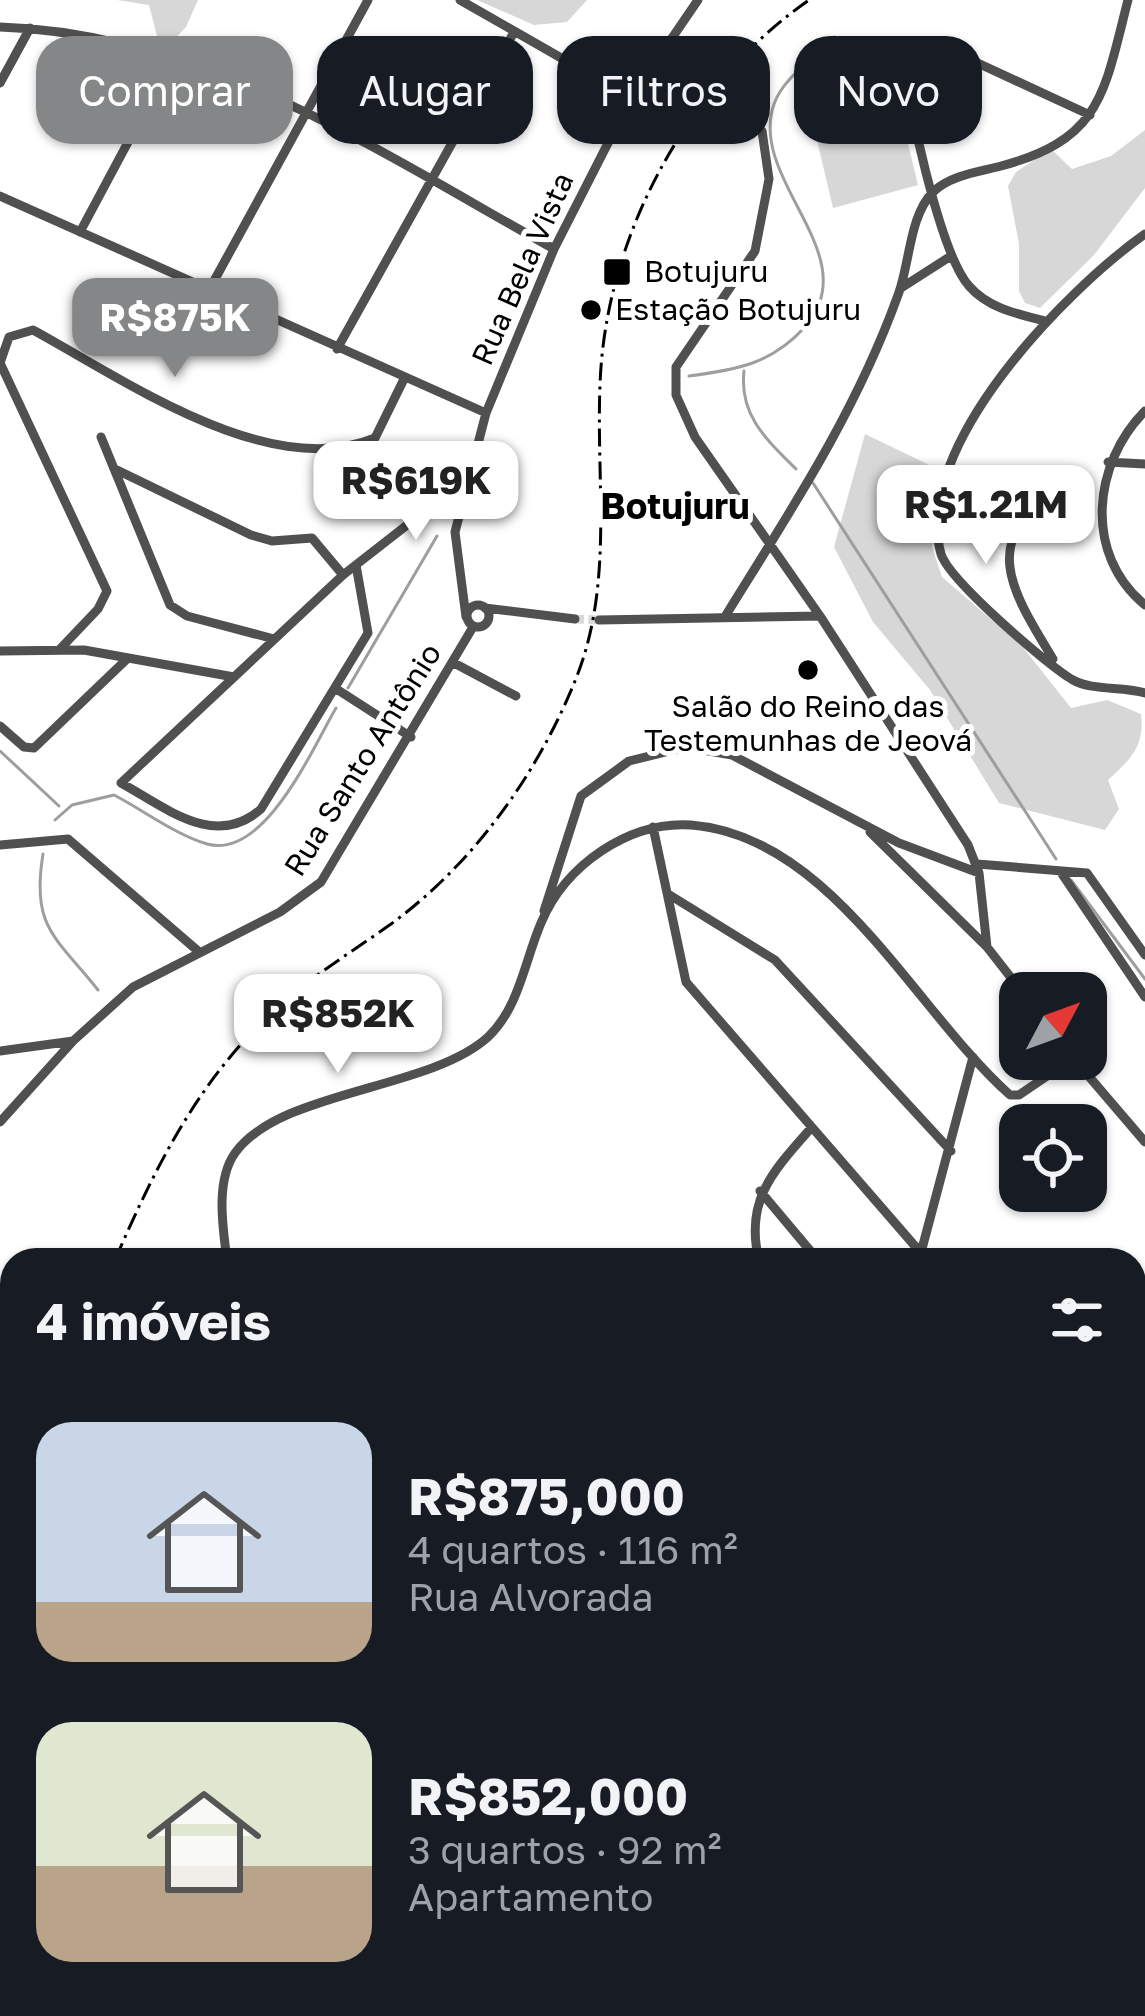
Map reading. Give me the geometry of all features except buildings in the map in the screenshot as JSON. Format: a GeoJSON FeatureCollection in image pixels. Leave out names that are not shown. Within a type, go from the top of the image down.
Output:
{"type":"FeatureCollection","features":[{"type":"Feature","properties":{"kind":"street"},"geometry":{"type":"LineString","coordinates":[[209,290],[303,110],[368,0]]}},
{"type":"Feature","properties":{"kind":"street"},"geometry":{"type":"LineString","coordinates":[[460,0],[557,56]]}},
{"type":"Feature","properties":{"kind":"street","name":"Rua Bela Vista"},"geometry":{"type":"LineString","coordinates":[[673,36],[698,0]]}},
{"type":"Feature","properties":{"kind":"street"},"geometry":{"type":"LineString","coordinates":[[726,615],[853,408],[901,288],[922,209],[934,191],[954,178],[1060,147],[1090,116],[1128,0]]}},
{"type":"Feature","properties":{"kind":"street"},"geometry":{"type":"LineString","coordinates":[[0,27],[86,36]]}},
{"type":"Feature","properties":{"kind":"street"},"geometry":{"type":"LineString","coordinates":[[0,83],[30,28]]}},
{"type":"Feature","properties":{"kind":"street"},"geometry":{"type":"LineString","coordinates":[[337,350],[514,32]]}},
{"type":"Feature","properties":{"kind":"street"},"geometry":{"type":"LineString","coordinates":[[1045,320],[1007,311],[977,294],[951,256],[902,58],[910,42],[956,53],[1090,116]]}},
{"type":"Feature","properties":{"kind":"street"},"geometry":{"type":"LineString","coordinates":[[293,106],[554,249]]}},
{"type":"Feature","properties":{"kind":"street"},"geometry":{"type":"LineString","coordinates":[[80,232],[127,144]]}},
{"type":"Feature","properties":{"kind":"street","name":"Rua Bela Vista"},"geometry":{"type":"LineString","coordinates":[[470,622],[459,582],[455,532],[466,479],[485,413],[554,249],[608,144]]}},
{"type":"Feature","properties":{"kind":"street"},"geometry":{"type":"LineString","coordinates":[[764,144],[769,179],[755,250],[676,368],[675,386],[695,437],[820,616],[978,868],[987,947]]}},
{"type":"Feature","properties":{"kind":"street"},"geometry":{"type":"LineString","coordinates":[[0,196],[485,413]]}},
{"type":"Feature","properties":{"kind":"street"},"geometry":{"type":"LineString","coordinates":[[1145,234],[1070,292],[998,382],[959,447],[942,503],[939,537],[941,555],[959,583],[1075,681],[1145,693]]}},
{"type":"Feature","properties":{"kind":"street"},"geometry":{"type":"LineString","coordinates":[[901,288],[951,256]]}},
{"type":"Feature","properties":{"kind":"street"},"geometry":{"type":"LineString","coordinates":[[60,649],[98,609],[106,591],[0,362],[9,337],[33,331],[147,392],[272,447],[344,446],[375,438],[404,379]]}},
{"type":"Feature","properties":{"kind":"street"},"geometry":{"type":"LineString","coordinates":[[1145,411],[1115,444],[1108,462],[1107,550],[1121,580],[1145,605]]}},
{"type":"Feature","properties":{"kind":"street"},"geometry":{"type":"LineString","coordinates":[[101,437],[170,605],[187,616],[274,639]]}},
{"type":"Feature","properties":{"kind":"street"},"geometry":{"type":"LineString","coordinates":[[1108,462],[1145,464]]}},
{"type":"Feature","properties":{"kind":"street"},"geometry":{"type":"LineString","coordinates":[[117,470],[261,539],[316,540],[343,575]]}},
{"type":"Feature","properties":{"kind":"street"},"geometry":{"type":"LineString","coordinates":[[356,565],[368,633],[272,796],[240,824],[225,828],[191,821],[122,783],[343,575],[466,479]]}},
{"type":"Feature","properties":{"kind":"street"},"geometry":{"type":"LineString","coordinates":[[1056,664],[1015,594],[1009,564],[1021,524],[1060,495]]}},
{"type":"Feature","properties":{"kind":"street"},"geometry":{"type":"LineString","coordinates":[[459,582],[485,610]]}},
{"type":"Feature","properties":{"kind":"street"},"geometry":{"type":"LineString","coordinates":[[485,610],[482,627],[470,622],[471,607],[575,619]]}},
{"type":"Feature","properties":{"kind":"street"},"geometry":{"type":"LineString","coordinates":[[599,620],[820,616]]}},
{"type":"Feature","properties":{"kind":"street","name":"Rua Santo Antônio"},"geometry":{"type":"LineString","coordinates":[[0,1122],[73,1041],[148,976],[280,912],[321,882],[454,663],[470,622]]}},
{"type":"Feature","properties":{"kind":"street"},"geometry":{"type":"LineString","coordinates":[[0,651],[60,649],[234,677]]}},
{"type":"Feature","properties":{"kind":"street"},"geometry":{"type":"LineString","coordinates":[[0,726],[24,747],[34,748],[128,658]]}},
{"type":"Feature","properties":{"kind":"street"},"geometry":{"type":"LineString","coordinates":[[454,663],[516,696]]}},
{"type":"Feature","properties":{"kind":"street"},"geometry":{"type":"LineString","coordinates":[[338,690],[411,736]]}},
{"type":"Feature","properties":{"kind":"street"},"geometry":{"type":"LineString","coordinates":[[226,1248],[222,1213],[229,1164],[239,1148],[280,1120],[479,1043],[512,1002],[581,796],[629,761],[697,747],[732,755],[867,828],[978,868],[1090,875],[1145,955]]}},
{"type":"Feature","properties":{"kind":"street"},"geometry":{"type":"LineString","coordinates":[[543,916],[604,848],[653,827],[710,828],[764,850],[810,878],[871,938],[973,1057],[1013,1096],[1039,1080]]}},
{"type":"Feature","properties":{"kind":"street"},"geometry":{"type":"LineString","coordinates":[[653,827],[686,982],[913,1248]]}},
{"type":"Feature","properties":{"kind":"street"},"geometry":{"type":"LineString","coordinates":[[867,828],[1007,972]]}},
{"type":"Feature","properties":{"kind":"street"},"geometry":{"type":"LineString","coordinates":[[0,845],[74,842],[198,951]]}},
{"type":"Feature","properties":{"kind":"street"},"geometry":{"type":"LineString","coordinates":[[1060,871],[1145,997]]}},
{"type":"Feature","properties":{"kind":"street"},"geometry":{"type":"LineString","coordinates":[[668,894],[775,960],[951,1151]]}},
{"type":"Feature","properties":{"kind":"street"},"geometry":{"type":"LineString","coordinates":[[0,1051],[73,1041]]}},
{"type":"Feature","properties":{"kind":"street"},"geometry":{"type":"LineString","coordinates":[[923,1248],[973,1057]]}},
{"type":"Feature","properties":{"kind":"street"},"geometry":{"type":"LineString","coordinates":[[1091,1080],[1145,1142]]}},
{"type":"Feature","properties":{"kind":"street"},"geometry":{"type":"LineString","coordinates":[[757,1248],[753,1229],[760,1191],[812,1127]]}},
{"type":"Feature","properties":{"kind":"street"},"geometry":{"type":"LineString","coordinates":[[760,1191],[808,1248]]}},
{"type":"Feature","properties":{"kind":"shaded area"},"geometry":{"type":"Polygon","coordinates":[[[117,0],[198,0],[177,36],[157,36],[149,5],[117,0]]]}},
{"type":"Feature","properties":{"kind":"shaded area"},"geometry":{"type":"Polygon","coordinates":[[[477,0],[587,0],[567,22],[534,25],[477,0]]]}},
{"type":"Feature","properties":{"kind":"shaded area"},"geometry":{"type":"Polygon","coordinates":[[[1145,130],[1145,188],[1094,255],[1040,308],[1025,303],[1019,291],[1019,244],[1008,186],[1016,172],[1051,149],[1072,169],[1111,156],[1145,130]]]}},
{"type":"Feature","properties":{"kind":"shaded area"},"geometry":{"type":"Polygon","coordinates":[[[818,144],[908,144],[918,185],[833,208],[818,144]]]}},
{"type":"Feature","properties":{"kind":"shaded area"},"geometry":{"type":"Polygon","coordinates":[[[865,434],[948,474],[933,524],[932,547],[942,577],[1022,646],[1071,708],[1107,700],[1141,714],[1135,751],[1108,780],[1119,809],[1105,830],[999,803],[930,690],[873,622],[834,547],[865,434]]]}},
{"type":"Feature","properties":{"kind":"waterway"},"geometry":{"type":"LineString","coordinates":[[689,376],[737,368],[779,350],[804,328],[820,301],[823,273],[816,246],[776,161],[770,133],[774,104],[794,74]]}},
{"type":"Feature","properties":{"kind":"waterway"},"geometry":{"type":"LineString","coordinates":[[744,371],[750,413],[796,469]]}},
{"type":"Feature","properties":{"kind":"waterway"},"geometry":{"type":"LineString","coordinates":[[813,483],[1056,859]]}},
{"type":"Feature","properties":{"kind":"waterway"},"geometry":{"type":"LineString","coordinates":[[348,688],[437,536]]}},
{"type":"Feature","properties":{"kind":"waterway"},"geometry":{"type":"LineString","coordinates":[[55,820],[72,805],[114,795],[195,840],[228,844],[248,835],[285,797],[336,708]]}},
{"type":"Feature","properties":{"kind":"waterway"},"geometry":{"type":"LineString","coordinates":[[0,751],[59,806]]}},
{"type":"Feature","properties":{"kind":"waterway"},"geometry":{"type":"LineString","coordinates":[[43,854],[40,898],[44,915],[59,942],[98,990]]}},
{"type":"Feature","properties":{"kind":"waterway"},"geometry":{"type":"LineString","coordinates":[[1071,880],[1145,979]]}},
{"type":"Feature","properties":{"kind":"tunnel"},"geometry":{"type":"LineString","coordinates":[[575,619],[599,620]]}},
{"type":"Feature","properties":{"kind":"railway"},"geometry":{"type":"LineString","coordinates":[[120,1248],[179,1130],[242,1043],[297,991],[391,924],[449,874],[500,815],[542,750],[575,681],[595,609],[605,329],[636,221],[691,120],[726,75],[809,0]]}},
{"type":"Feature","properties":{"kind":"place","name":"Botujuru"},"geometry":{"type":"Point","coordinates":[617,272]}},
{"type":"Feature","properties":{"kind":"place","name":"Estação Botujuru"},"geometry":{"type":"Point","coordinates":[591,310]}},
{"type":"Feature","properties":{"kind":"place","name":"Salão do Reino das Testemunhas de Jeová"},"geometry":{"type":"Point","coordinates":[808,670]}},
{"type":"Feature","properties":{"kind":"district","name":"Botujuru"},"geometry":{"type":"Point","coordinates":[675,506]}}]}
